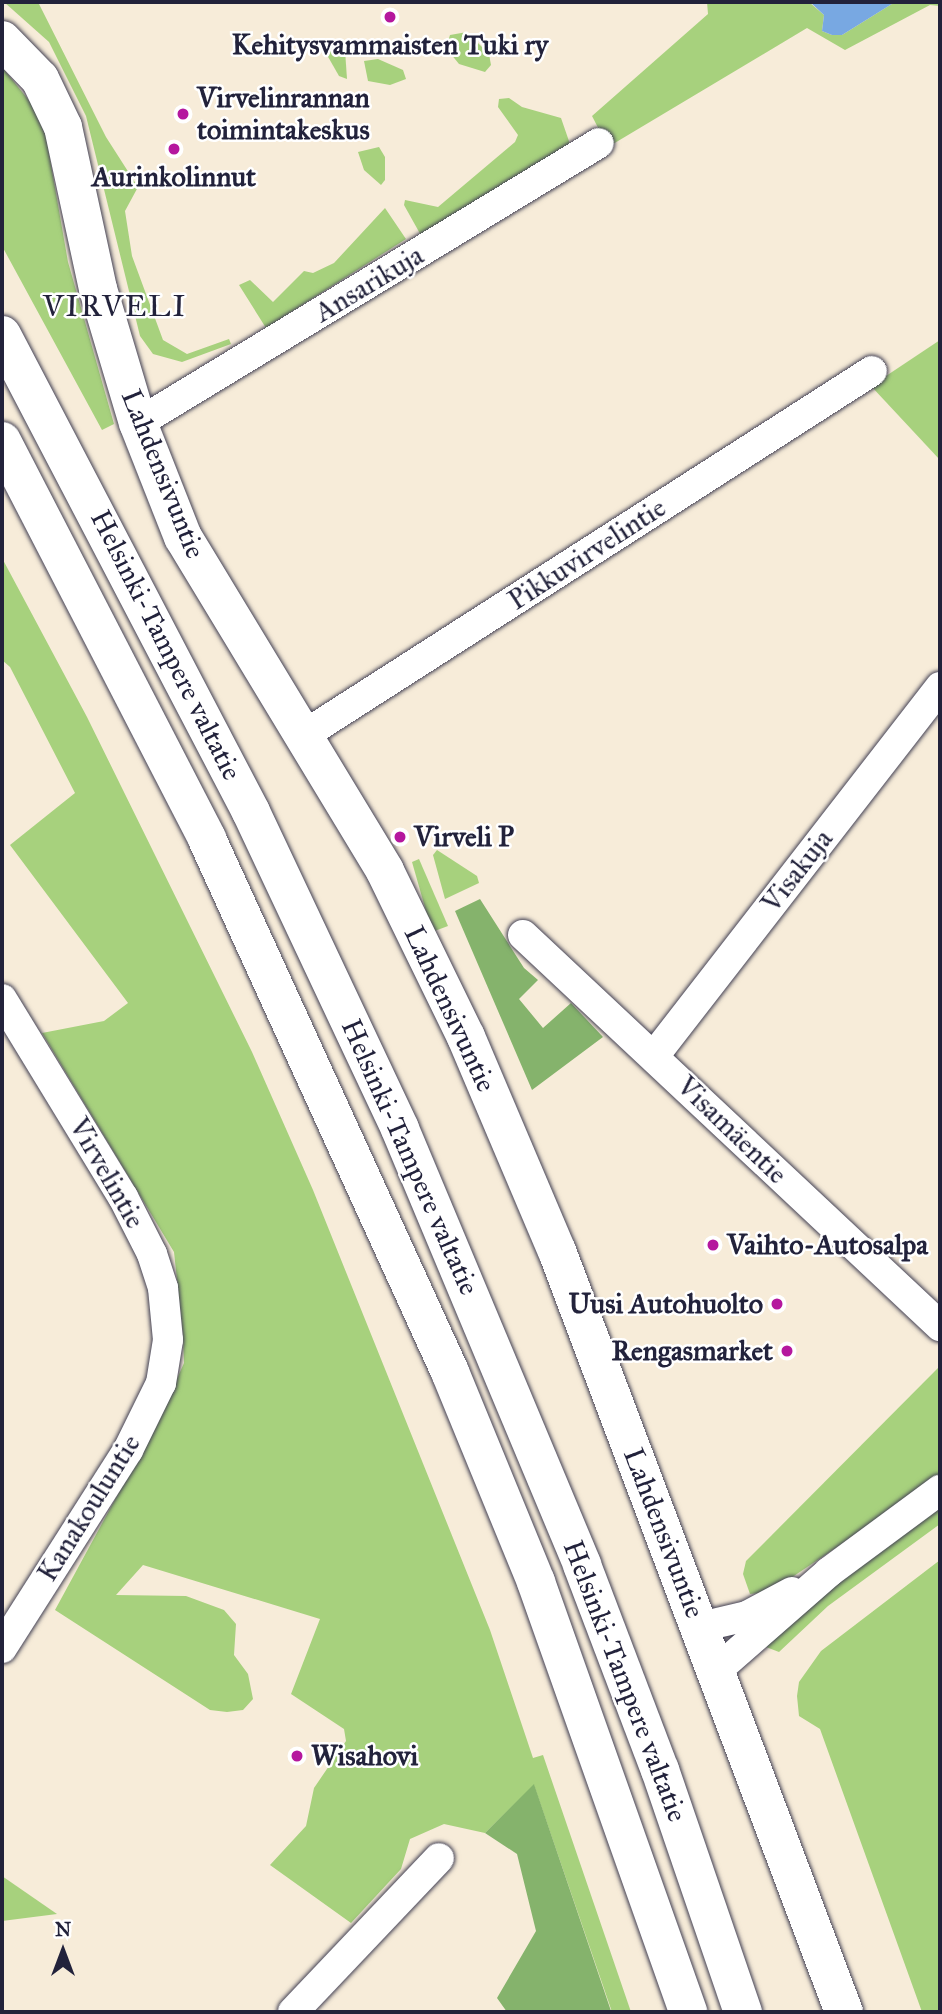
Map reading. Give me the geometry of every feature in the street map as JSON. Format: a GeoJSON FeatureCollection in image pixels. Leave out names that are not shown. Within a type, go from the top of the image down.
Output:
{"type":"FeatureCollection","features":[{"type":"Feature","properties":{"kind":"main road","name":"Lahdensivuntie"},"geometry":{"type":"LineString","coordinates":[[2,40],[40,79],[63,127],[98,289],[138,423],[183,537],[385,871],[466,1037],[557,1251],[844,2012]]}},
{"type":"Feature","properties":{"kind":"main road","name":"Helsinki-Tampere valtatie"},"geometry":{"type":"LineString","coordinates":[[2,334],[251,813],[400,1129],[582,1565],[660,1770],[743,2012]]}},
{"type":"Feature","properties":{"kind":"main road","name":"Helsinki-Tampere valtatie"},"geometry":{"type":"LineString","coordinates":[[2,441],[207,839],[434,1334],[536,1582],[688,2012]]}},
{"type":"Feature","properties":{"kind":"street","name":"Ansarikuja"},"geometry":{"type":"LineString","coordinates":[[138,423],[599,143]]}},
{"type":"Feature","properties":{"kind":"street","name":"Pikkuvirvelintie"},"geometry":{"type":"LineString","coordinates":[[302,737],[872,371]]}},
{"type":"Feature","properties":{"kind":"street","name":"Visakuja"},"geometry":{"type":"LineString","coordinates":[[654,1056],[940,687]]}},
{"type":"Feature","properties":{"kind":"street","name":"Visamäentie"},"geometry":{"type":"LineString","coordinates":[[523,934],[940,1326]]}},
{"type":"Feature","properties":{"kind":"street","name":"Virvelintie"},"geometry":{"type":"LineString","coordinates":[[2,999],[123,1197],[152,1254],[168,1321],[166,1364]]}},
{"type":"Feature","properties":{"kind":"street","name":"Kanakouluntie"},"geometry":{"type":"LineString","coordinates":[[2,1648],[128,1450],[152,1405],[166,1364]]}},
{"type":"Feature","properties":{"kind":"street"},"geometry":{"type":"LineString","coordinates":[[716,1671],[829,1572],[940,1490]]}},
{"type":"Feature","properties":{"kind":"street"},"geometry":{"type":"LineString","coordinates":[[700,1627],[747,1616],[829,1572]]}},
{"type":"Feature","properties":{"kind":"street"},"geometry":{"type":"LineString","coordinates":[[293,2012],[439,1858]]}},
{"type":"Feature","properties":{"kind":"green space"},"geometry":{"type":"Polygon","coordinates":[[[4,2],[38,2],[106,137],[138,187],[125,211],[132,256],[163,340],[187,354],[229,339],[231,344],[182,362],[153,354],[140,336],[86,116],[49,42],[4,2]]]}},
{"type":"Feature","properties":{"kind":"green space"},"geometry":{"type":"Polygon","coordinates":[[[707,2],[809,2],[824,15],[822,31],[832,35],[842,35],[895,2],[940,2],[940,6],[930,5],[845,50],[807,28],[608,147],[592,116],[708,14],[707,2]]]}},
{"type":"Feature","properties":{"kind":"green space"},"geometry":{"type":"Polygon","coordinates":[[[467,32],[489,54],[491,65],[485,72],[459,64],[446,48],[450,35],[467,32]]]}},
{"type":"Feature","properties":{"kind":"green space"},"geometry":{"type":"Polygon","coordinates":[[[334,41],[345,50],[347,79],[339,76],[327,55],[328,44],[334,41]]]}},
{"type":"Feature","properties":{"kind":"green space"},"geometry":{"type":"Polygon","coordinates":[[[378,59],[403,70],[406,79],[390,85],[368,81],[364,61],[378,59]]]}},
{"type":"Feature","properties":{"kind":"green space"},"geometry":{"type":"Polygon","coordinates":[[[2,67],[31,103],[46,136],[68,262],[114,424],[102,430],[2,246],[2,67]]]}},
{"type":"Feature","properties":{"kind":"green space"},"geometry":{"type":"Polygon","coordinates":[[[509,98],[522,107],[561,118],[570,144],[423,239],[404,205],[405,200],[438,207],[515,142],[518,135],[498,107],[499,99],[509,98]]]}},
{"type":"Feature","properties":{"kind":"green space"},"geometry":{"type":"Polygon","coordinates":[[[379,147],[385,157],[385,180],[381,185],[364,170],[358,152],[379,147]]]}},
{"type":"Feature","properties":{"kind":"green space"},"geometry":{"type":"Polygon","coordinates":[[[385,208],[406,239],[266,328],[239,285],[250,280],[273,302],[304,271],[313,273],[334,263],[385,208]]]}},
{"type":"Feature","properties":{"kind":"green space"},"geometry":{"type":"Polygon","coordinates":[[[940,340],[940,460],[871,386],[940,340]]]}},
{"type":"Feature","properties":{"kind":"green space"},"geometry":{"type":"Polygon","coordinates":[[[2,558],[87,717],[252,1052],[313,1190],[490,1630],[533,1758],[543,1755],[631,2012],[612,2012],[534,1785],[485,1833],[444,1824],[410,1839],[401,1869],[351,1923],[270,1865],[306,1826],[314,1788],[346,1741],[344,1729],[291,1694],[320,1619],[143,1565],[116,1595],[186,1596],[224,1610],[236,1624],[234,1655],[248,1674],[253,1699],[243,1710],[227,1712],[210,1710],[55,1610],[161,1415],[184,1363],[183,1335],[174,1252],[42,1033],[104,1021],[128,1003],[10,845],[75,793],[10,667],[2,660],[2,558]]]}},
{"type":"Feature","properties":{"kind":"green space"},"geometry":{"type":"Polygon","coordinates":[[[437,850],[477,876],[479,883],[445,899],[433,855],[437,850]]]}},
{"type":"Feature","properties":{"kind":"green space"},"geometry":{"type":"Polygon","coordinates":[[[419,859],[448,926],[432,932],[412,862],[419,859]]]}},
{"type":"Feature","properties":{"kind":"green space"},"geometry":{"type":"Polygon","coordinates":[[[480,899],[524,968],[538,980],[519,999],[543,1028],[571,1003],[603,1037],[532,1090],[455,911],[480,899]]]}},
{"type":"Feature","properties":{"kind":"green space"},"geometry":{"type":"Polygon","coordinates":[[[940,1366],[940,1478],[770,1592],[750,1594],[743,1574],[746,1561],[940,1366]]]}},
{"type":"Feature","properties":{"kind":"green space"},"geometry":{"type":"Polygon","coordinates":[[[940,1502],[940,1524],[828,1606],[779,1652],[766,1647],[787,1619],[940,1502]]]}},
{"type":"Feature","properties":{"kind":"green space"},"geometry":{"type":"Polygon","coordinates":[[[940,1560],[940,2012],[922,2012],[820,1729],[799,1716],[797,1696],[799,1682],[821,1651],[940,1560]]]}},
{"type":"Feature","properties":{"kind":"green space"},"geometry":{"type":"Polygon","coordinates":[[[534,1784],[612,2012],[507,2012],[497,1998],[536,1931],[517,1854],[485,1833],[534,1784]]]}},
{"type":"Feature","properties":{"kind":"green space"},"geometry":{"type":"Polygon","coordinates":[[[2,1876],[57,1914],[2,1921],[2,1876]]]}},
{"type":"Feature","properties":{"kind":"water"},"geometry":{"type":"Polygon","coordinates":[[[810,2],[895,2],[842,35],[832,35],[822,31],[824,15],[810,2]]]}},
{"type":"Feature","properties":{"kind":"place","name":"Kehitysvammaisten Tuki ry"},"geometry":{"type":"Point","coordinates":[390,17]}},
{"type":"Feature","properties":{"kind":"place","name":"Virvelinrannan toimintakeskus"},"geometry":{"type":"Point","coordinates":[183,114]}},
{"type":"Feature","properties":{"kind":"place","name":"Aurinkolinnut"},"geometry":{"type":"Point","coordinates":[174,149]}},
{"type":"Feature","properties":{"kind":"place","name":"Virveli P"},"geometry":{"type":"Point","coordinates":[400,837]}},
{"type":"Feature","properties":{"kind":"place","name":"Vaihto-Autosalpa"},"geometry":{"type":"Point","coordinates":[713,1245]}},
{"type":"Feature","properties":{"kind":"place","name":"Uusi Autohuolto"},"geometry":{"type":"Point","coordinates":[777,1304]}},
{"type":"Feature","properties":{"kind":"place","name":"Rengasmarket"},"geometry":{"type":"Point","coordinates":[787,1351]}},
{"type":"Feature","properties":{"kind":"place","name":"Wisahovi"},"geometry":{"type":"Point","coordinates":[297,1756]}},
{"type":"Feature","properties":{"kind":"district","name":"VIRVELI"},"geometry":{"type":"Point","coordinates":[115,306]}}]}
